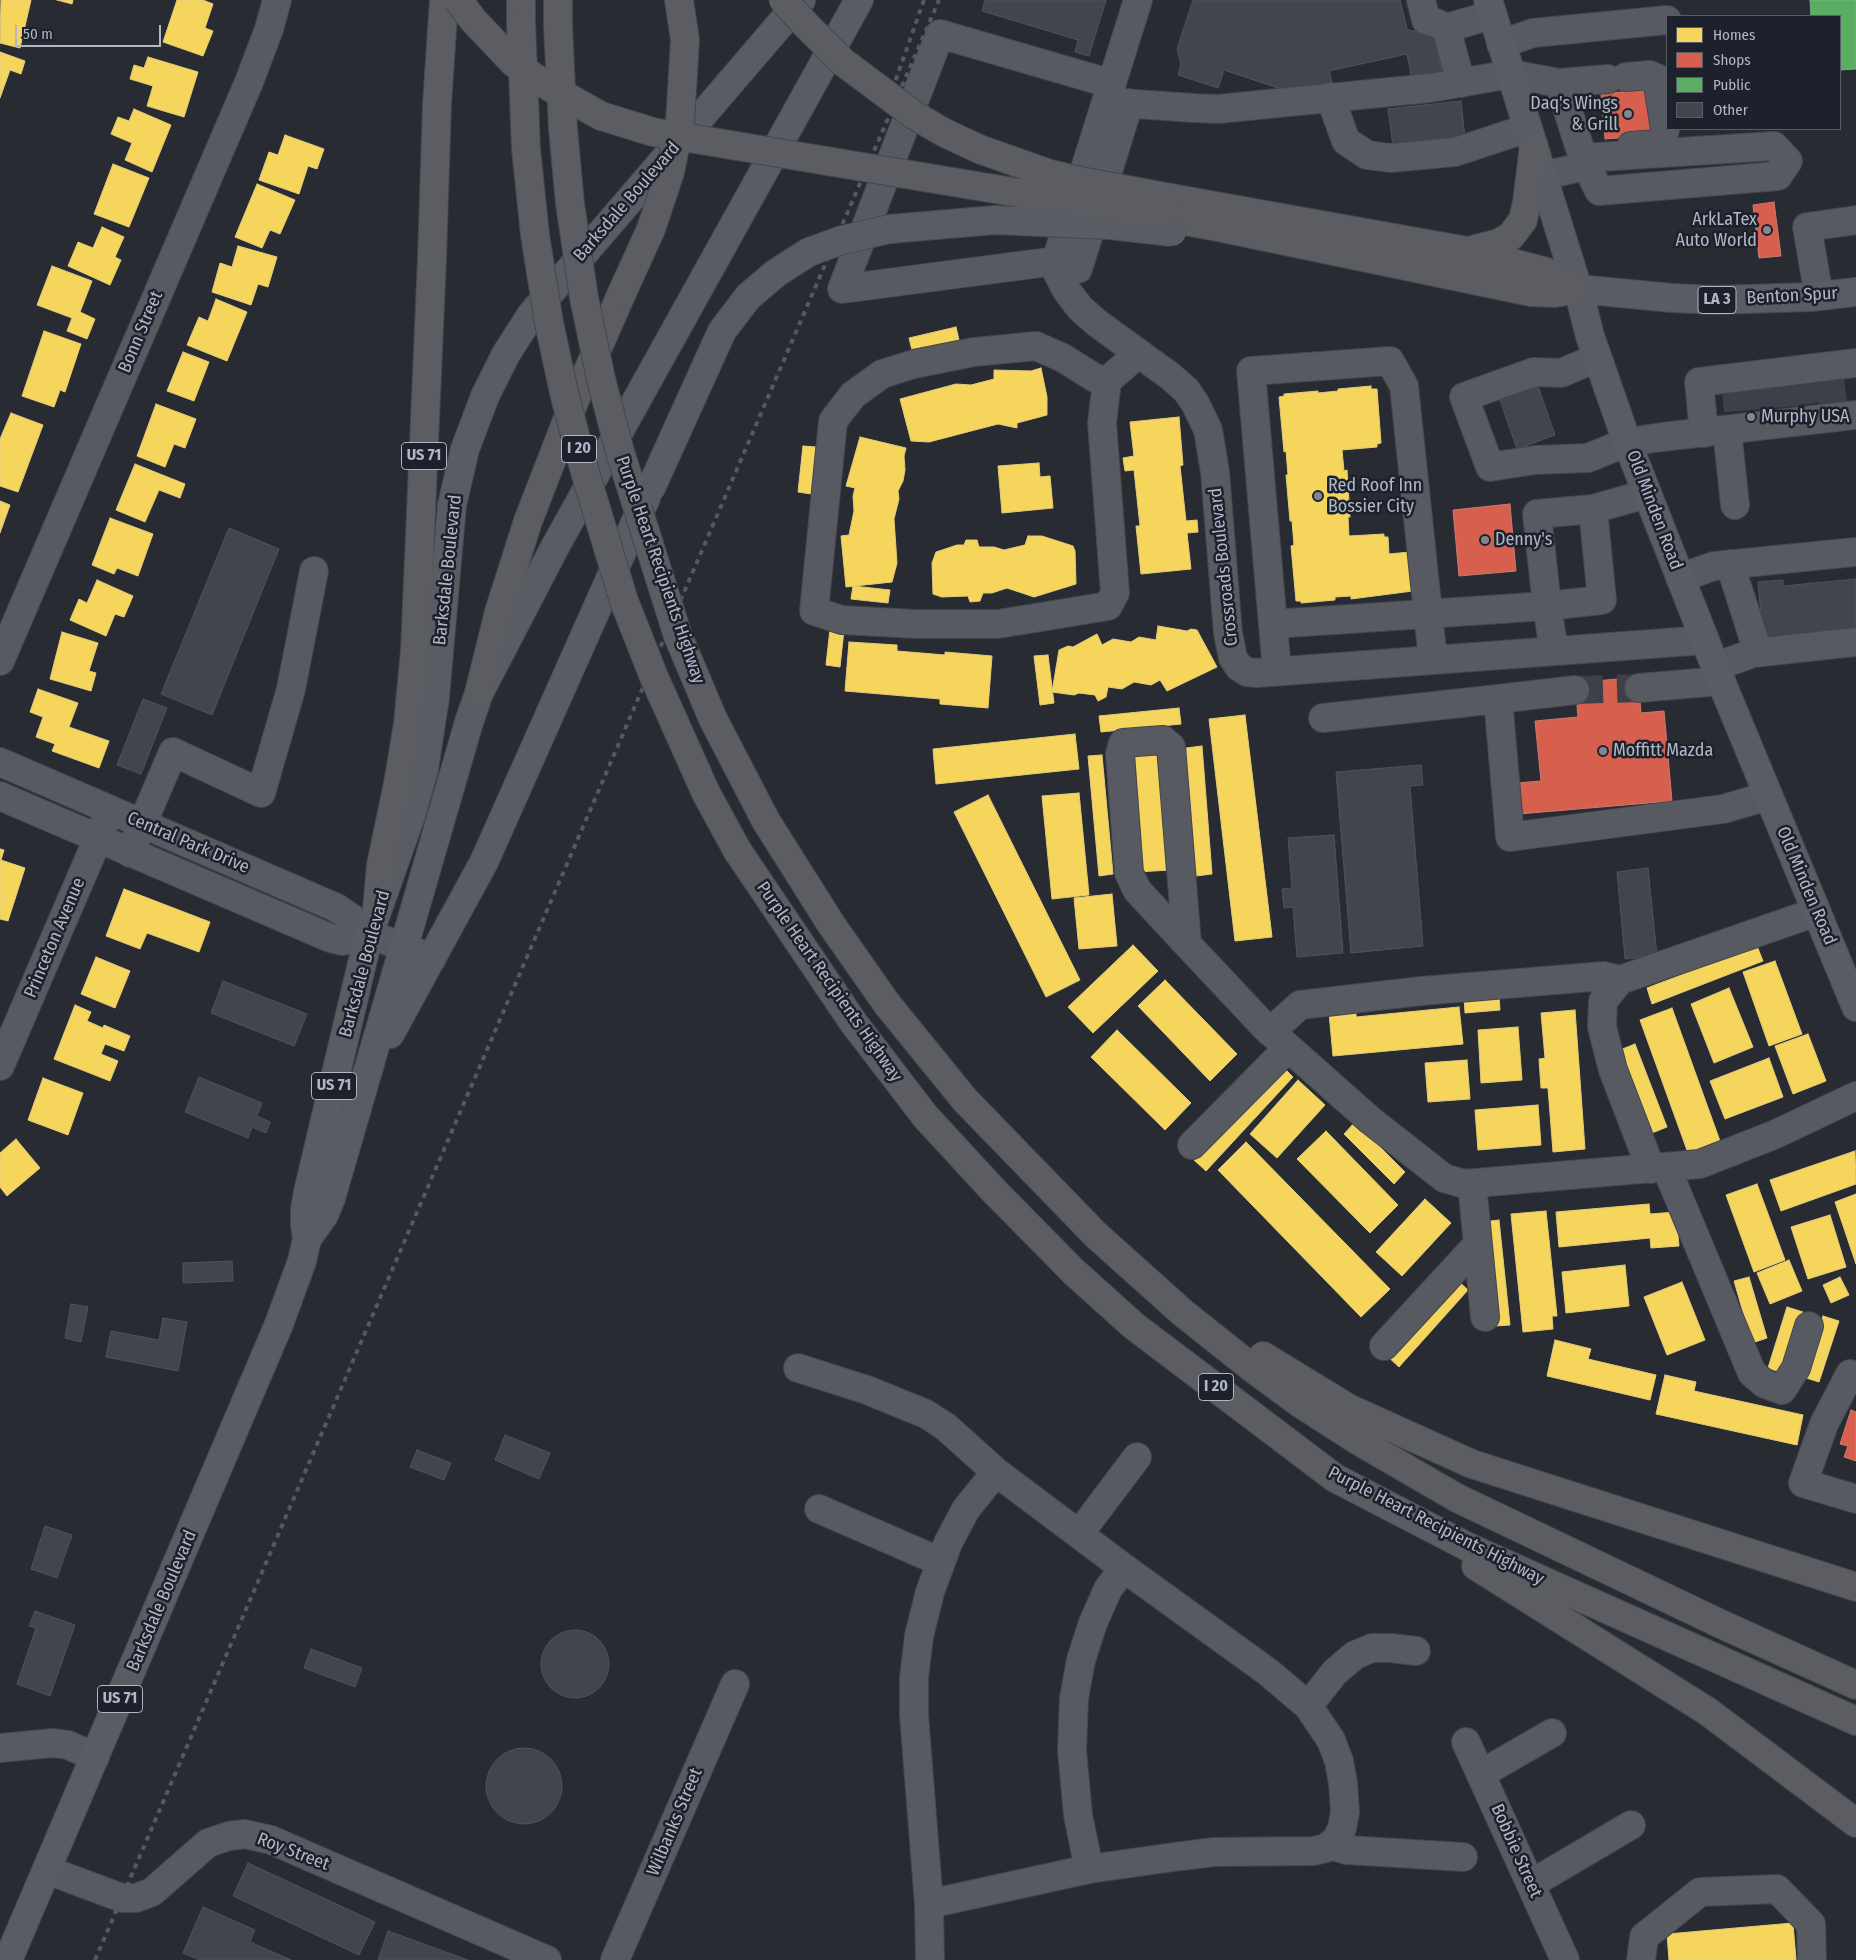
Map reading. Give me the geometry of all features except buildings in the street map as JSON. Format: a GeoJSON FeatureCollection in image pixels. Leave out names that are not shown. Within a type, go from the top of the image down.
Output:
{"type":"FeatureCollection","features":[{"type":"Feature","properties":{"kind":"highway","name":"US 71"},"geometry":{"type":"LineString","coordinates":[[377,909],[381,865],[408,724],[415,650],[437,104],[444,0]]}},
{"type":"Feature","properties":{"kind":"highway"},"geometry":{"type":"LineString","coordinates":[[458,0],[474,21],[514,63],[541,82],[601,116],[653,132],[1168,216],[1467,251],[1547,272],[1578,289]]}},
{"type":"Feature","properties":{"kind":"highway","name":"US 71"},"geometry":{"type":"LineString","coordinates":[[479,693],[499,612],[528,521],[575,400],[651,229],[670,172],[680,122],[685,40],[679,0]]}},
{"type":"Feature","properties":{"kind":"highway"},"geometry":{"type":"LineString","coordinates":[[783,0],[843,62],[914,115],[943,132],[979,149],[1047,173],[1075,180],[1168,216],[1531,292],[1555,293],[1578,289]]}},
{"type":"Feature","properties":{"kind":"highway","name":"Purple Heart Recipients Highway"},"geometry":{"type":"LineString","coordinates":[[521,11],[526,149],[534,225],[549,323],[565,397],[585,472],[624,601],[658,686],[706,794],[737,850],[853,1022],[925,1116],[995,1192],[1074,1272],[1134,1326],[1335,1478],[1468,1547],[1856,1721]]}},
{"type":"Feature","properties":{"kind":"highway","name":"Purple Heart Recipients Highway"},"geometry":{"type":"LineString","coordinates":[[558,13],[563,129],[570,204],[582,288],[601,379],[620,452],[678,636],[713,719],[766,821],[831,924],[887,1004],[965,1100],[1096,1235],[1183,1313],[1301,1404],[1357,1440],[1457,1498],[1723,1625],[1856,1685]]}},
{"type":"Feature","properties":{"kind":"highway"},"geometry":{"type":"LineString","coordinates":[[1467,251],[1499,243],[1511,236],[1523,220],[1527,202],[1531,137]]}},
{"type":"Feature","properties":{"kind":"highway"},"geometry":{"type":"LineString","coordinates":[[1183,1313],[1237,1340],[1350,1409],[1472,1464],[1856,1587]]}},
{"type":"Feature","properties":{"kind":"highway"},"geometry":{"type":"LineString","coordinates":[[1335,1478],[1707,1712],[1856,1823]]}},
{"type":"Feature","properties":{"kind":"main road","name":"Barksdale Boulevard"},"geometry":{"type":"LineString","coordinates":[[308,1238],[305,1225],[305,1209],[308,1192],[369,934],[410,818],[424,768],[435,697],[452,505],[465,449],[485,396],[506,354],[531,315],[802,0]]}},
{"type":"Feature","properties":{"kind":"main road","name":"Barksdale Boulevard"},"geometry":{"type":"LineString","coordinates":[[8,1960],[279,1324],[302,1261],[308,1238],[324,1215],[331,1198],[402,947],[479,693],[556,545],[859,0]]}},
{"type":"Feature","properties":{"kind":"main road","name":"Old Minden Road"},"geometry":{"type":"LineString","coordinates":[[1490,8],[1578,289],[1597,358],[1646,494],[1718,674],[1856,1007]]}},
{"type":"Feature","properties":{"kind":"main road"},"geometry":{"type":"LineString","coordinates":[[350,1128],[394,1023],[484,862],[722,331],[748,297],[776,273],[810,252],[842,240],[890,229],[995,220],[1110,225],[1168,216]]}},
{"type":"Feature","properties":{"kind":"main road","name":"Benton Spur"},"geometry":{"type":"LineString","coordinates":[[1578,289],[1715,300],[1819,296],[1856,292]]}},
{"type":"Feature","properties":{"kind":"street","name":"Bonn Street"},"geometry":{"type":"LineString","coordinates":[[0,661],[249,82],[269,29],[277,0]]}},
{"type":"Feature","properties":{"kind":"street"},"geometry":{"type":"LineString","coordinates":[[1138,0],[1116,96],[1064,267],[842,289],[940,34],[1116,96],[1218,109],[1461,83],[1511,74],[1559,83],[1650,75],[1657,78],[1666,146]]}},
{"type":"Feature","properties":{"kind":"street"},"geometry":{"type":"LineString","coordinates":[[1421,0],[1426,20],[1436,22],[1446,28],[1461,83]]}},
{"type":"Feature","properties":{"kind":"street"},"geometry":{"type":"LineString","coordinates":[[1676,15],[1677,0]]}},
{"type":"Feature","properties":{"kind":"street"},"geometry":{"type":"LineString","coordinates":[[1446,28],[1490,8]]}},
{"type":"Feature","properties":{"kind":"street"},"geometry":{"type":"LineString","coordinates":[[1502,44],[1533,33],[1666,20]]}},
{"type":"Feature","properties":{"kind":"street"},"geometry":{"type":"LineString","coordinates":[[1543,176],[1583,158],[1666,146],[1774,146],[1788,161],[1778,176],[1599,191],[1583,158],[1559,83]]}},
{"type":"Feature","properties":{"kind":"street"},"geometry":{"type":"LineString","coordinates":[[1330,97],[1346,141],[1366,155],[1390,158],[1455,152],[1531,137]]}},
{"type":"Feature","properties":{"kind":"street"},"geometry":{"type":"LineString","coordinates":[[1819,296],[1807,227],[1856,220]]}},
{"type":"Feature","properties":{"kind":"street","name":"Crossroads Boulevard"},"geometry":{"type":"LineString","coordinates":[[1064,267],[1067,292],[1080,308],[1186,390],[1195,403],[1208,430],[1215,472],[1228,633],[1233,658],[1239,667],[1247,672],[1705,640]]}},
{"type":"Feature","properties":{"kind":"street"},"geometry":{"type":"LineString","coordinates":[[1107,381],[1095,378],[1063,358],[1036,346],[974,352],[914,364],[882,374],[853,395],[833,421],[814,611],[842,620],[916,624],[998,624],[1108,606],[1116,593],[1102,423],[1107,381],[1138,354]]}},
{"type":"Feature","properties":{"kind":"street"},"geometry":{"type":"LineString","coordinates":[[1597,358],[1562,373],[1534,372],[1464,397],[1490,467],[1535,460],[1588,458],[1627,442],[1781,400],[1856,363]]}},
{"type":"Feature","properties":{"kind":"street"},"geometry":{"type":"LineString","coordinates":[[1277,671],[1251,371],[1261,370],[1390,361],[1404,386],[1433,660]]}},
{"type":"Feature","properties":{"kind":"street"},"geometry":{"type":"LineString","coordinates":[[1735,505],[1781,400]]}},
{"type":"Feature","properties":{"kind":"street"},"geometry":{"type":"LineString","coordinates":[[1554,651],[1537,514],[1593,509],[1646,494]]}},
{"type":"Feature","properties":{"kind":"street"},"geometry":{"type":"LineString","coordinates":[[1273,624],[1547,606],[1602,600],[1593,509]]}},
{"type":"Feature","properties":{"kind":"street"},"geometry":{"type":"LineString","coordinates":[[1680,578],[1714,566],[1856,552]]}},
{"type":"Feature","properties":{"kind":"street"},"geometry":{"type":"LineString","coordinates":[[1730,564],[1758,652]]}},
{"type":"Feature","properties":{"kind":"street"},"geometry":{"type":"LineString","coordinates":[[130,853],[173,752],[261,793],[291,688],[314,571]]}},
{"type":"Feature","properties":{"kind":"street"},"geometry":{"type":"LineString","coordinates":[[1639,688],[1718,674],[1758,652],[1856,642]]}},
{"type":"Feature","properties":{"kind":"street"},"geometry":{"type":"LineString","coordinates":[[1323,718],[1575,690]]}},
{"type":"Feature","properties":{"kind":"street"},"geometry":{"type":"LineString","coordinates":[[1498,699],[1510,837],[1723,809],[1768,796]]}},
{"type":"Feature","properties":{"kind":"street"},"geometry":{"type":"LineString","coordinates":[[1187,944],[1171,747],[1163,740],[1123,743],[1120,754],[1129,873],[1137,890],[1187,944],[1279,1040],[1370,1120],[1444,1178],[1464,1184],[1472,1184],[1700,1164],[1776,1134],[1856,1096]]}},
{"type":"Feature","properties":{"kind":"street","name":"Central Park Drive"},"geometry":{"type":"LineString","coordinates":[[0,762],[337,908],[357,922],[369,934],[432,958]]}},
{"type":"Feature","properties":{"kind":"street","name":"Central Park Drive"},"geometry":{"type":"LineString","coordinates":[[0,796],[330,938],[342,941],[369,934]]}},
{"type":"Feature","properties":{"kind":"street","name":"Princeton Avenue"},"geometry":{"type":"LineString","coordinates":[[0,1066],[110,810]]}},
{"type":"Feature","properties":{"kind":"street"},"geometry":{"type":"LineString","coordinates":[[286,918],[297,891]]}},
{"type":"Feature","properties":{"kind":"street"},"geometry":{"type":"LineString","coordinates":[[1809,1326],[1796,1368],[1782,1390],[1765,1384],[1752,1373],[1613,1070],[1602,1027],[1603,1000],[1620,980],[1816,912]]}},
{"type":"Feature","properties":{"kind":"street"},"geometry":{"type":"LineString","coordinates":[[1192,1145],[1279,1040],[1300,1005],[1422,991],[1604,976],[1620,980]]}},
{"type":"Feature","properties":{"kind":"street"},"geometry":{"type":"LineString","coordinates":[[1472,1184],[1484,1317]]}},
{"type":"Feature","properties":{"kind":"street"},"geometry":{"type":"LineString","coordinates":[[1384,1346],[1477,1245]]}},
{"type":"Feature","properties":{"kind":"street"},"geometry":{"type":"LineString","coordinates":[[798,1368],[867,1390],[926,1414],[946,1426],[996,1472],[1124,1568],[1268,1672],[1308,1706],[1331,1740],[1339,1761],[1343,1783],[1344,1812],[1342,1828],[1336,1840],[1330,1845],[1314,1851],[1214,1852],[1089,1869],[929,1904]]}},
{"type":"Feature","properties":{"kind":"street"},"geometry":{"type":"LineString","coordinates":[[1854,1370],[1824,1424],[1803,1483],[1856,1499]]}},
{"type":"Feature","properties":{"kind":"street"},"geometry":{"type":"LineString","coordinates":[[1079,1534],[1137,1456]]}},
{"type":"Feature","properties":{"kind":"street"},"geometry":{"type":"LineString","coordinates":[[930,1960],[929,1904],[914,1716],[914,1678],[919,1636],[930,1592],[948,1543],[966,1510],[996,1472]]}},
{"type":"Feature","properties":{"kind":"street"},"geometry":{"type":"LineString","coordinates":[[818,1509],[941,1562]]}},
{"type":"Feature","properties":{"kind":"street"},"geometry":{"type":"LineString","coordinates":[[1089,1869],[1078,1815],[1072,1751],[1074,1698],[1082,1660],[1093,1623],[1108,1590],[1124,1568]]}},
{"type":"Feature","properties":{"kind":"street"},"geometry":{"type":"LineString","coordinates":[[1308,1706],[1335,1672],[1355,1655],[1372,1648],[1416,1651]]}},
{"type":"Feature","properties":{"kind":"street","name":"Wilbanks Street"},"geometry":{"type":"LineString","coordinates":[[615,1960],[735,1684]]}},
{"type":"Feature","properties":{"kind":"street"},"geometry":{"type":"LineString","coordinates":[[1481,1774],[1552,1733]]}},
{"type":"Feature","properties":{"kind":"street","name":"Bobbie Street"},"geometry":{"type":"LineString","coordinates":[[1466,1742],[1565,1960]]}},
{"type":"Feature","properties":{"kind":"street"},"geometry":{"type":"LineString","coordinates":[[0,1748],[61,1744],[68,1745],[95,1757]]}},
{"type":"Feature","properties":{"kind":"street"},"geometry":{"type":"LineString","coordinates":[[1531,1884],[1631,1825]]}},
{"type":"Feature","properties":{"kind":"street","name":"Roy Street"},"geometry":{"type":"LineString","coordinates":[[47,1870],[122,1898],[136,1898],[152,1892],[208,1844],[229,1836],[245,1834],[271,1840],[547,1960]]}},
{"type":"Feature","properties":{"kind":"street"},"geometry":{"type":"LineString","coordinates":[[1330,1845],[1347,1850],[1463,1857]]}},
{"type":"Feature","properties":{"kind":"street"},"geometry":{"type":"LineString","coordinates":[[1641,1960],[1644,1936],[1700,1892],[1778,1889],[1810,1924],[1812,1960]]}},
{"type":"Feature","properties":{"kind":"tunnel"},"geometry":{"type":"LineString","coordinates":[[1830,379],[1833,403]]}},
{"type":"Feature","properties":{"kind":"tunnel"},"geometry":{"type":"LineString","coordinates":[[1804,381],[1807,404]]}},
{"type":"Feature","properties":{"kind":"tunnel"},"geometry":{"type":"LineString","coordinates":[[1783,384],[1785,407]]}},
{"type":"Feature","properties":{"kind":"tunnel"},"geometry":{"type":"LineString","coordinates":[[1760,386],[1762,409]]}},
{"type":"Feature","properties":{"kind":"tunnel"},"geometry":{"type":"LineString","coordinates":[[1736,387],[1738,411]]}},
{"type":"Feature","properties":{"kind":"tunnel"},"geometry":{"type":"LineString","coordinates":[[1575,690],[1639,688]]}},
{"type":"Feature","properties":{"kind":"railway"},"geometry":{"type":"LineString","coordinates":[[889,99],[924,0]]}},
{"type":"Feature","properties":{"kind":"railway"},"geometry":{"type":"LineString","coordinates":[[95,1960],[939,0]]}},
{"type":"Feature","properties":{"kind":"place","name":"Daq's Wings & Grill"},"geometry":{"type":"Point","coordinates":[1628,114]}},
{"type":"Feature","properties":{"kind":"place","name":"ArkLaTex Auto World"},"geometry":{"type":"Point","coordinates":[1767,230]}},
{"type":"Feature","properties":{"kind":"place","name":"Murphy USA"},"geometry":{"type":"Point","coordinates":[1751,417]}},
{"type":"Feature","properties":{"kind":"place","name":"Red Roof Inn Bossier City"},"geometry":{"type":"Point","coordinates":[1318,496]}},
{"type":"Feature","properties":{"kind":"place","name":"Denny's"},"geometry":{"type":"Point","coordinates":[1485,540]}},
{"type":"Feature","properties":{"kind":"place","name":"Moffitt Mazda"},"geometry":{"type":"Point","coordinates":[1603,751]}}]}
